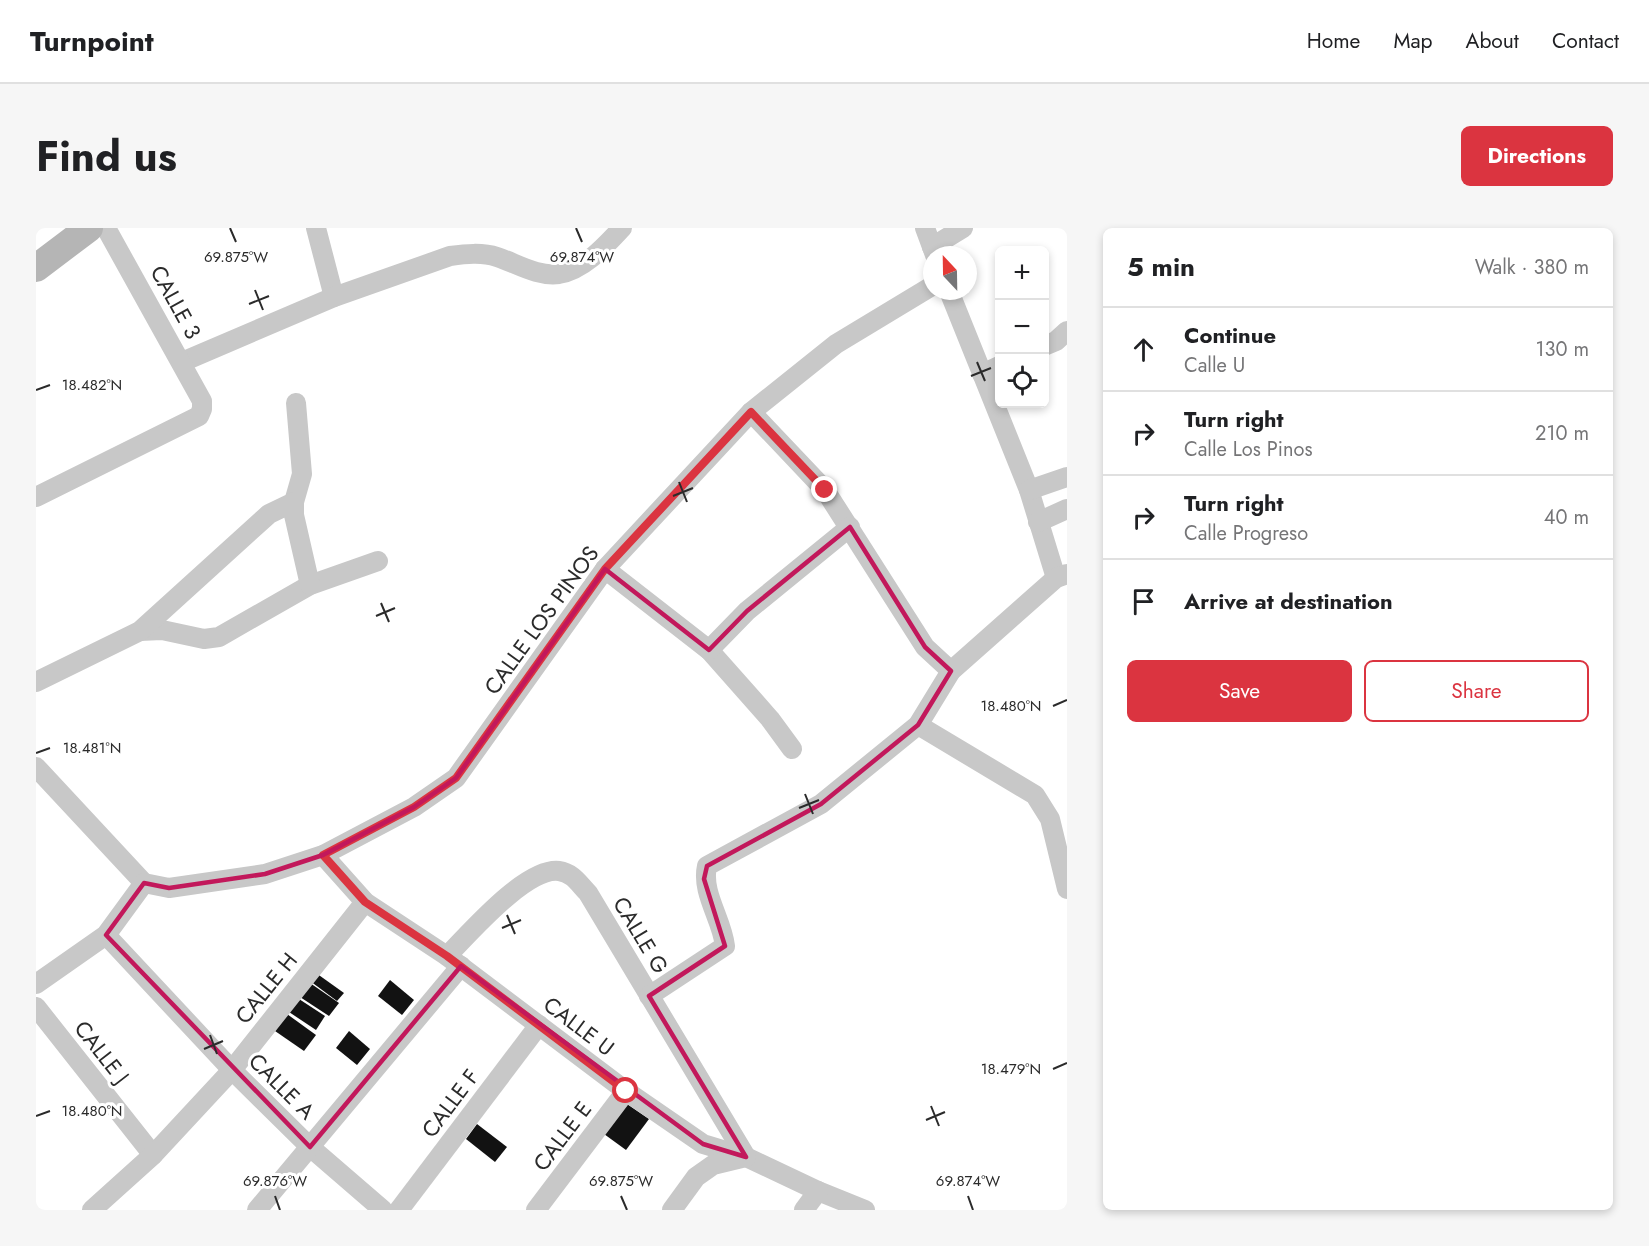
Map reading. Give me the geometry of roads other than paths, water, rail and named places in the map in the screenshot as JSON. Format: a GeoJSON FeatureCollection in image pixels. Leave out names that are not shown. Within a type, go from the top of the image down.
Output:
{"type":"FeatureCollection","features":[{"type":"Feature","properties":{"kind":"main road"},"geometry":{"type":"LineString","coordinates":[[36,254],[84,228]]}},
{"type":"Feature","properties":{"kind":"main road"},"geometry":{"type":"LineString","coordinates":[[36,268],[89,228]]}},
{"type":"Feature","properties":{"kind":"street","name":"CALLE 3"},"geometry":{"type":"LineString","coordinates":[[36,497],[199,416],[202,409],[202,401],[182,362],[106,228]]}},
{"type":"Feature","properties":{"kind":"street"},"geometry":{"type":"LineString","coordinates":[[316,228],[334,297]]}},
{"type":"Feature","properties":{"kind":"street"},"geometry":{"type":"LineString","coordinates":[[182,362],[334,297],[450,256],[494,256],[533,271],[559,274],[581,264],[604,247],[622,228]]}},
{"type":"Feature","properties":{"kind":"street"},"geometry":{"type":"LineString","coordinates":[[925,228],[932,246]]}},
{"type":"Feature","properties":{"kind":"street"},"geometry":{"type":"LineString","coordinates":[[940,246],[963,228]]}},
{"type":"Feature","properties":{"kind":"street","name":"CALLE LOS PINOS"},"geometry":{"type":"LineString","coordinates":[[144,883],[169,888],[265,873],[323,855],[414,807],[456,778],[605,569],[751,412],[836,344],[923,291]]}},
{"type":"Feature","properties":{"kind":"street"},"geometry":{"type":"LineString","coordinates":[[649,996],[725,946],[724,934],[704,879],[707,866],[821,804],[918,725],[951,671],[1061,576],[1038,522],[991,370],[954,300]]}},
{"type":"Feature","properties":{"kind":"street"},"geometry":{"type":"LineString","coordinates":[[1049,344],[1067,331]]}},
{"type":"Feature","properties":{"kind":"street"},"geometry":{"type":"LineString","coordinates":[[296,403],[302,474],[294,502],[294,515],[310,585]]}},
{"type":"Feature","properties":{"kind":"street"},"geometry":{"type":"LineString","coordinates":[[751,412],[825,490],[925,647],[951,671]]}},
{"type":"Feature","properties":{"kind":"street"},"geometry":{"type":"LineString","coordinates":[[1029,490],[1067,477]]}},
{"type":"Feature","properties":{"kind":"street"},"geometry":{"type":"LineString","coordinates":[[36,682],[140,631],[269,514],[294,502]]}},
{"type":"Feature","properties":{"kind":"street"},"geometry":{"type":"LineString","coordinates":[[1038,522],[1067,509]]}},
{"type":"Feature","properties":{"kind":"street"},"geometry":{"type":"LineString","coordinates":[[709,650],[747,611],[850,527]]}},
{"type":"Feature","properties":{"kind":"street"},"geometry":{"type":"LineString","coordinates":[[140,631],[162,630],[204,639],[219,637],[310,585],[378,561]]}},
{"type":"Feature","properties":{"kind":"street"},"geometry":{"type":"LineString","coordinates":[[605,569],[709,650],[792,749]]}},
{"type":"Feature","properties":{"kind":"street"},"geometry":{"type":"LineString","coordinates":[[918,725],[1035,795],[1050,819],[1067,888]]}},
{"type":"Feature","properties":{"kind":"street"},"geometry":{"type":"LineString","coordinates":[[36,767],[144,883],[106,935],[36,984]]}},
{"type":"Feature","properties":{"kind":"street","name":"CALLE U"},"geometry":{"type":"LineString","coordinates":[[323,855],[365,902],[454,961],[626,1091],[703,1144],[746,1158],[865,1210]]}},
{"type":"Feature","properties":{"kind":"street","name":"CALLE G"},"geometry":{"type":"LineString","coordinates":[[257,1210],[310,1148],[504,898],[534,878],[558,871],[572,875],[588,893],[746,1158]]}},
{"type":"Feature","properties":{"kind":"street","name":"CALLE H"},"geometry":{"type":"LineString","coordinates":[[92,1210],[153,1155],[232,1070],[365,902]]}},
{"type":"Feature","properties":{"kind":"street","name":"CALLE A"},"geometry":{"type":"LineString","coordinates":[[106,935],[232,1070],[310,1148],[383,1210]]}},
{"type":"Feature","properties":{"kind":"street","name":"CALLE J"},"geometry":{"type":"LineString","coordinates":[[36,1006],[153,1155]]}},
{"type":"Feature","properties":{"kind":"street","name":"CALLE F"},"geometry":{"type":"LineString","coordinates":[[399,1210],[539,1025]]}},
{"type":"Feature","properties":{"kind":"street","name":"CALLE E"},"geometry":{"type":"LineString","coordinates":[[536,1210],[626,1091]]}},
{"type":"Feature","properties":{"kind":"street"},"geometry":{"type":"LineString","coordinates":[[672,1210],[696,1178],[713,1165],[746,1158]]}},
{"type":"Feature","properties":{"kind":"street"},"geometry":{"type":"LineString","coordinates":[[804,1210],[818,1191]]}}]}
